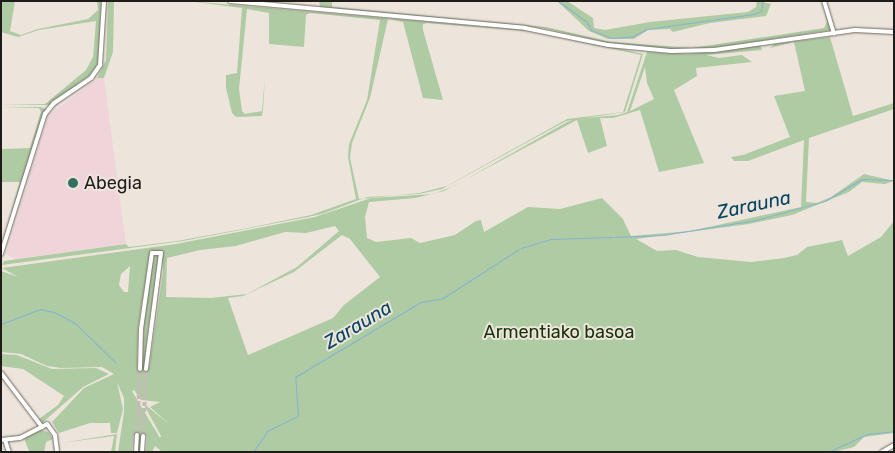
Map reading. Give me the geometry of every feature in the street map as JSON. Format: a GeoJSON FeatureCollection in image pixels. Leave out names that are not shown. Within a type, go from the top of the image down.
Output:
{"type":"FeatureCollection","features":[{"type":"Feature","properties":{"kind":"street"},"geometry":{"type":"LineString","coordinates":[[1,254],[45,114],[54,103],[89,80],[100,64],[104,1]]}},
{"type":"Feature","properties":{"kind":"street"},"geometry":{"type":"LineString","coordinates":[[230,1],[526,28],[608,46],[671,51],[708,50],[863,30],[894,32]]}},
{"type":"Feature","properties":{"kind":"street"},"geometry":{"type":"LineString","coordinates":[[824,1],[834,33]]}},
{"type":"Feature","properties":{"kind":"street"},"geometry":{"type":"LineString","coordinates":[[140,369],[141,330],[152,253],[161,253],[146,370]]}},
{"type":"Feature","properties":{"kind":"street"},"geometry":{"type":"LineString","coordinates":[[1,373],[42,427]]}},
{"type":"Feature","properties":{"kind":"street"},"geometry":{"type":"LineString","coordinates":[[9,452],[3,440],[20,438],[47,424],[55,435],[57,452]]}},
{"type":"Feature","properties":{"kind":"street"},"geometry":{"type":"LineString","coordinates":[[136,452],[137,436]]}},
{"type":"Feature","properties":{"kind":"street"},"geometry":{"type":"LineString","coordinates":[[142,452],[143,436]]}},
{"type":"Feature","properties":{"kind":"street"},"geometry":{"type":"LineString","coordinates":[[882,452],[894,444]]}},
{"type":"Feature","properties":{"kind":"shaded area","name":"Abegia"},"geometry":{"type":"Polygon","coordinates":[[[97,78],[104,78],[126,244],[15,259],[6,254],[48,116],[97,78]]]}},
{"type":"Feature","properties":{"kind":"green space"},"geometry":{"type":"Polygon","coordinates":[[[1,1],[15,1],[10,31],[21,35],[38,29],[88,19],[98,10],[97,1],[101,1],[99,62],[90,75],[49,105],[1,105],[45,104],[86,70],[93,57],[96,21],[39,30],[18,37],[1,32],[1,1]]]}},
{"type":"Feature","properties":{"kind":"green space"},"geometry":{"type":"Polygon","coordinates":[[[108,1],[114,1],[113,52],[104,78],[97,78],[106,60],[108,1]]]}},
{"type":"Feature","properties":{"kind":"green space"},"geometry":{"type":"Polygon","coordinates":[[[188,1],[543,32],[643,54],[625,112],[566,121],[442,189],[419,194],[395,195],[419,193],[447,186],[567,119],[623,112],[641,55],[536,32],[427,23],[423,24],[423,30],[443,100],[423,98],[403,22],[388,19],[370,98],[352,143],[350,158],[359,199],[363,199],[322,214],[183,241],[2,265],[4,261],[126,244],[129,247],[177,241],[248,228],[311,215],[356,199],[348,157],[349,144],[367,100],[380,20],[310,13],[306,15],[304,47],[269,44],[269,13],[247,9],[239,89],[242,111],[245,114],[262,111],[265,76],[263,110],[262,116],[236,117],[232,113],[226,88],[226,75],[237,73],[242,8],[188,1]]]}},
{"type":"Feature","properties":{"kind":"green space"},"geometry":{"type":"Polygon","coordinates":[[[319,1],[332,1],[332,7],[546,27],[611,42],[692,48],[824,28],[827,22],[823,1],[831,30],[728,46],[683,50],[618,45],[543,28],[320,7],[319,1]]]}},
{"type":"Feature","properties":{"kind":"green space"},"geometry":{"type":"Polygon","coordinates":[[[557,1],[567,1],[593,18],[594,28],[605,30],[650,22],[748,12],[756,7],[757,1],[771,4],[766,16],[710,23],[673,32],[670,29],[648,30],[634,39],[608,39],[589,31],[557,1]]]}},
{"type":"Feature","properties":{"kind":"green space","name":"Armentiako basoa"},"geometry":{"type":"Polygon","coordinates":[[[830,37],[853,116],[894,103],[894,109],[809,138],[806,202],[817,203],[831,197],[864,174],[894,181],[885,184],[862,182],[849,192],[792,215],[749,224],[636,239],[657,251],[676,250],[698,257],[751,262],[797,255],[807,247],[842,240],[848,256],[881,237],[894,221],[894,433],[864,437],[854,447],[834,452],[162,452],[155,446],[152,452],[146,452],[147,436],[142,435],[141,452],[137,452],[138,435],[133,435],[132,452],[118,452],[124,412],[124,398],[117,382],[123,409],[117,433],[111,433],[110,423],[90,423],[59,433],[52,422],[84,388],[114,374],[102,367],[61,368],[47,366],[21,354],[1,352],[1,271],[18,277],[2,268],[176,244],[315,217],[371,198],[431,194],[415,198],[369,202],[365,217],[367,238],[376,242],[411,238],[420,243],[455,235],[476,221],[481,220],[484,232],[528,207],[560,209],[602,198],[623,219],[631,236],[690,231],[801,207],[804,140],[748,161],[734,161],[731,157],[743,155],[790,137],[774,96],[805,91],[794,42],[770,48],[774,44],[830,37]],[[335,226],[306,233],[285,232],[236,246],[200,250],[167,258],[166,297],[211,298],[247,294],[297,267],[339,231],[335,226]],[[342,235],[294,272],[243,296],[228,298],[248,355],[333,318],[344,305],[380,277],[350,239],[342,235]],[[162,252],[151,253],[138,328],[137,369],[141,368],[145,311],[154,256],[159,255],[146,346],[145,369],[149,369],[163,272],[162,252]],[[130,266],[121,274],[119,285],[124,292],[128,292],[130,266]],[[134,390],[132,391],[160,438],[161,436],[143,403],[170,425],[150,407],[160,402],[141,400],[134,390]]]}},
{"type":"Feature","properties":{"kind":"green space"},"geometry":{"type":"Polygon","coordinates":[[[760,45],[762,50],[706,55],[719,58],[742,55],[752,62],[696,68],[697,76],[674,90],[704,163],[659,172],[640,110],[613,118],[600,118],[607,146],[588,153],[577,120],[464,180],[567,122],[575,119],[618,115],[627,112],[647,52],[688,54],[760,45]],[[645,67],[630,111],[654,99],[647,83],[645,67]]]}},
{"type":"Feature","properties":{"kind":"green space"},"geometry":{"type":"Polygon","coordinates":[[[1,107],[40,107],[46,109],[1,247],[20,182],[1,182],[1,149],[30,148],[41,112],[39,108],[1,107]]]}},
{"type":"Feature","properties":{"kind":"green space"},"geometry":{"type":"Polygon","coordinates":[[[1,354],[17,355],[52,369],[96,368],[109,374],[83,387],[42,423],[39,419],[58,405],[64,396],[23,369],[1,366],[1,354]]]}},
{"type":"Feature","properties":{"kind":"green space"},"geometry":{"type":"Polygon","coordinates":[[[41,430],[48,432],[53,439],[46,442],[44,452],[25,452],[29,451],[24,438],[41,430]]]}},
{"type":"Feature","properties":{"kind":"green space"},"geometry":{"type":"Polygon","coordinates":[[[117,434],[115,452],[111,452],[114,436],[61,443],[117,434]]]}},
{"type":"Feature","properties":{"kind":"waterway"},"geometry":{"type":"LineString","coordinates":[[558,1],[587,22],[591,30],[612,38],[633,36],[647,29],[754,14],[761,11],[763,1]]}},
{"type":"Feature","properties":{"kind":"waterway","name":"Zarauna"},"geometry":{"type":"LineString","coordinates":[[614,237],[663,235],[756,220],[825,201],[862,179],[894,180]]}},
{"type":"Feature","properties":{"kind":"waterway","name":"Zarauna"},"geometry":{"type":"LineString","coordinates":[[521,248],[550,239],[612,237]]}},
{"type":"Feature","properties":{"kind":"waterway","name":"Zarauna"},"geometry":{"type":"LineString","coordinates":[[253,452],[267,431],[298,416],[295,377],[421,302],[443,298],[519,249]]}},
{"type":"Feature","properties":{"kind":"waterway"},"geometry":{"type":"LineString","coordinates":[[1,324],[40,309],[54,312],[75,323],[115,362]]}},
{"type":"Feature","properties":{"kind":"waterway"},"geometry":{"type":"LineString","coordinates":[[828,452],[867,434],[894,431]]}},
{"type":"Feature","properties":{"kind":"tunnel"},"geometry":{"type":"LineString","coordinates":[[137,435],[140,369]]}},
{"type":"Feature","properties":{"kind":"tunnel"},"geometry":{"type":"LineString","coordinates":[[143,436],[146,369]]}},
{"type":"Feature","properties":{"kind":"place","name":"Abegia"},"geometry":{"type":"Point","coordinates":[73,183]}}]}
